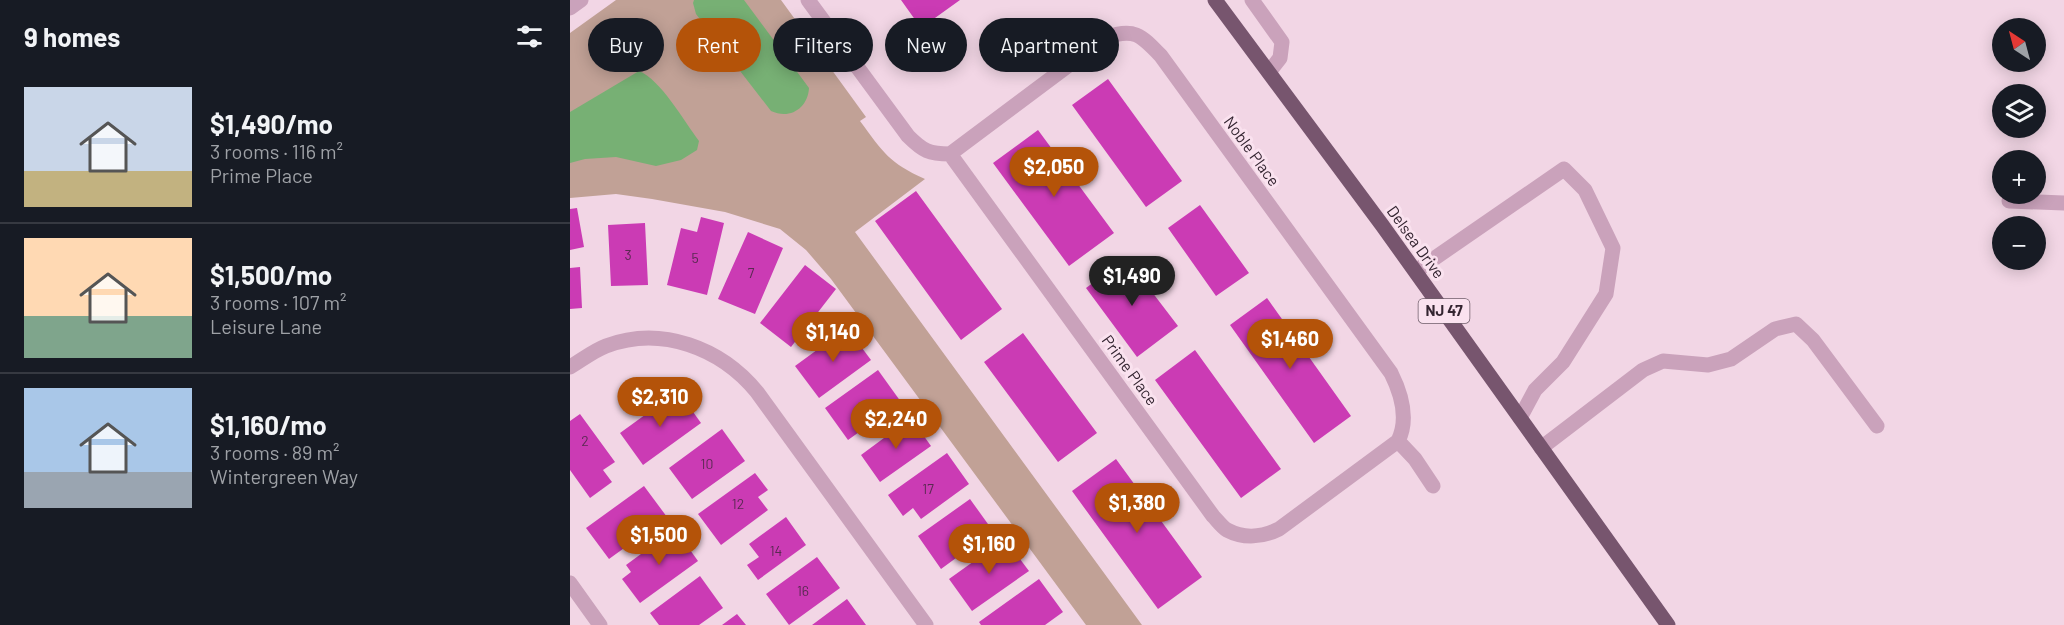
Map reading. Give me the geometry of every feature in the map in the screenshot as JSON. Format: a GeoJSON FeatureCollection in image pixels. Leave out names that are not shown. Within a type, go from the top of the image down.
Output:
{"type":"FeatureCollection","features":[{"type":"Feature","properties":{"kind":"main road","name":"Delsea Drive"},"geometry":{"type":"LineString","coordinates":[[1215,0],[1416,272],[1668,625]]}},
{"type":"Feature","properties":{"kind":"street"},"geometry":{"type":"LineString","coordinates":[[570,8],[581,0]]}},
{"type":"Feature","properties":{"kind":"street"},"geometry":{"type":"LineString","coordinates":[[808,0],[908,136],[920,148],[934,154],[950,154]]}},
{"type":"Feature","properties":{"kind":"street"},"geometry":{"type":"LineString","coordinates":[[1252,0],[1282,42],[1280,58],[1269,72]]}},
{"type":"Feature","properties":{"kind":"street","name":"Noble Place"},"geometry":{"type":"LineString","coordinates":[[950,154],[1105,38],[1121,32],[1141,36],[1161,56],[1391,373],[1402,405],[1404,430],[1398,441]]}},
{"type":"Feature","properties":{"kind":"street","name":"Prime Place"},"geometry":{"type":"LineString","coordinates":[[950,154],[1213,516],[1226,530],[1246,535],[1265,536],[1280,529],[1398,441]]}},
{"type":"Feature","properties":{"kind":"street"},"geometry":{"type":"LineString","coordinates":[[1416,272],[1564,169],[1585,190],[1613,248],[1606,294],[1563,362],[1535,390],[1520,418]]}},
{"type":"Feature","properties":{"kind":"street"},"geometry":{"type":"LineString","coordinates":[[2046,203],[2064,204]]}},
{"type":"Feature","properties":{"kind":"street"},"geometry":{"type":"LineString","coordinates":[[1541,448],[1643,370],[1663,362],[1708,365],[1731,359],[1774,329],[1796,324],[1813,340],[1877,426]]}},
{"type":"Feature","properties":{"kind":"street"},"geometry":{"type":"LineString","coordinates":[[570,367],[606,346],[643,339],[667,340],[692,345],[731,366],[756,392],[926,625]]}},
{"type":"Feature","properties":{"kind":"street"},"geometry":{"type":"LineString","coordinates":[[1398,441],[1415,459],[1433,486]]}},
{"type":"Feature","properties":{"kind":"street"},"geometry":{"type":"LineString","coordinates":[[570,584],[600,625]]}},
{"type":"Feature","properties":{"kind":"shaded area"},"geometry":{"type":"Polygon","coordinates":[[[616,0],[781,0],[794,18],[773,18],[773,72],[833,72],[866,117],[860,121],[875,141],[895,162],[925,179],[855,232],[1142,625],[1086,625],[831,279],[806,250],[780,229],[725,212],[652,199],[616,194],[570,198],[570,33],[588,20],[588,72],[664,72],[664,18],[591,18],[616,0]]]}},
{"type":"Feature","properties":{"kind":"shaded area"},"geometry":{"type":"Polygon","coordinates":[[[694,0],[744,0],[757,18],[699,18],[694,0]]]}},
{"type":"Feature","properties":{"kind":"shaded area"},"geometry":{"type":"Polygon","coordinates":[[[761,23],[773,39],[773,72],[797,72],[809,88],[805,101],[797,110],[785,114],[771,111],[741,72],[761,72],[761,23]]]}},
{"type":"Feature","properties":{"kind":"shaded area"},"geometry":{"type":"Polygon","coordinates":[[[641,72],[656,83],[672,102],[699,141],[697,150],[681,160],[656,166],[616,157],[585,159],[570,163],[570,112],[641,72]]]}},
{"type":"Feature","properties":{"kind":"building"},"geometry":{"type":"Polygon","coordinates":[[[901,0],[960,0],[935,18],[914,18],[901,0]]]}},
{"type":"Feature","properties":{"kind":"building"},"geometry":{"type":"Polygon","coordinates":[[[1108,79],[1182,181],[1146,207],[1072,105],[1108,79]]]}},
{"type":"Feature","properties":{"kind":"building"},"geometry":{"type":"Polygon","coordinates":[[[1038,130],[1114,233],[1069,266],[993,163],[1038,130]]]}},
{"type":"Feature","properties":{"kind":"building"},"geometry":{"type":"Polygon","coordinates":[[[916,191],[1002,309],[961,340],[875,221],[916,191]]]}},
{"type":"Feature","properties":{"kind":"building"},"geometry":{"type":"Polygon","coordinates":[[[1200,205],[1249,273],[1216,296],[1168,228],[1200,205]]]}},
{"type":"Feature","properties":{"kind":"building"},"geometry":{"type":"Polygon","coordinates":[[[577,208],[584,247],[570,250],[570,209],[577,208]]]}},
{"type":"Feature","properties":{"kind":"building"},"geometry":{"type":"Polygon","coordinates":[[[701,217],[724,223],[707,295],[667,285],[681,228],[697,232],[701,217]]]}},
{"type":"Feature","properties":{"kind":"building"},"geometry":{"type":"Polygon","coordinates":[[[645,223],[648,285],[611,286],[608,225],[645,223]]]}},
{"type":"Feature","properties":{"kind":"building"},"geometry":{"type":"Polygon","coordinates":[[[748,232],[783,248],[755,314],[718,299],[748,232]]]}},
{"type":"Feature","properties":{"kind":"building"},"geometry":{"type":"Polygon","coordinates":[[[1126,258],[1178,326],[1137,357],[1086,288],[1126,258]]]}},
{"type":"Feature","properties":{"kind":"building"},"geometry":{"type":"Polygon","coordinates":[[[805,265],[836,289],[791,347],[760,323],[805,265]]]}},
{"type":"Feature","properties":{"kind":"building"},"geometry":{"type":"Polygon","coordinates":[[[580,267],[582,308],[570,309],[570,268],[580,267]]]}},
{"type":"Feature","properties":{"kind":"building"},"geometry":{"type":"Polygon","coordinates":[[[1267,298],[1351,416],[1314,443],[1230,325],[1267,298]]]}},
{"type":"Feature","properties":{"kind":"building"},"geometry":{"type":"Polygon","coordinates":[[[847,328],[871,360],[819,398],[795,366],[847,328]]]}},
{"type":"Feature","properties":{"kind":"building"},"geometry":{"type":"Polygon","coordinates":[[[1023,333],[1097,433],[1058,462],[984,362],[1023,333]]]}},
{"type":"Feature","properties":{"kind":"building"},"geometry":{"type":"Polygon","coordinates":[[[1195,350],[1281,469],[1241,498],[1155,380],[1195,350]]]}},
{"type":"Feature","properties":{"kind":"building"},"geometry":{"type":"Polygon","coordinates":[[[878,370],[901,402],[848,440],[825,408],[878,370]]]}},
{"type":"Feature","properties":{"kind":"building"},"geometry":{"type":"Polygon","coordinates":[[[678,391],[701,423],[643,465],[620,433],[678,391]]]}},
{"type":"Feature","properties":{"kind":"building"},"geometry":{"type":"Polygon","coordinates":[[[580,414],[615,462],[603,470],[612,482],[590,498],[570,470],[570,421],[580,414]]]}},
{"type":"Feature","properties":{"kind":"building"},"geometry":{"type":"Polygon","coordinates":[[[911,418],[931,446],[880,482],[861,455],[911,418]]]}},
{"type":"Feature","properties":{"kind":"building"},"geometry":{"type":"Polygon","coordinates":[[[722,429],[745,461],[692,499],[669,468],[722,429]]]}},
{"type":"Feature","properties":{"kind":"building"},"geometry":{"type":"Polygon","coordinates":[[[947,453],[969,484],[921,519],[913,508],[903,516],[888,495],[947,453]]]}},
{"type":"Feature","properties":{"kind":"building"},"geometry":{"type":"Polygon","coordinates":[[[1116,459],[1202,577],[1158,609],[1072,491],[1116,459]]]}},
{"type":"Feature","properties":{"kind":"building"},"geometry":{"type":"Polygon","coordinates":[[[755,473],[768,490],[758,497],[768,510],[721,545],[698,514],[755,473]]]}},
{"type":"Feature","properties":{"kind":"building"},"geometry":{"type":"Polygon","coordinates":[[[644,486],[667,517],[609,559],[586,528],[644,486]]]}},
{"type":"Feature","properties":{"kind":"building"},"geometry":{"type":"Polygon","coordinates":[[[970,499],[993,531],[941,569],[918,536],[970,499]]]}},
{"type":"Feature","properties":{"kind":"building"},"geometry":{"type":"Polygon","coordinates":[[[786,517],[806,545],[758,580],[747,565],[759,557],[749,544],[786,517]]]}},
{"type":"Feature","properties":{"kind":"building"},"geometry":{"type":"Polygon","coordinates":[[[675,529],[698,561],[640,603],[622,579],[631,572],[626,565],[675,529]]]}},
{"type":"Feature","properties":{"kind":"building"},"geometry":{"type":"Polygon","coordinates":[[[1005,539],[1029,571],[972,611],[949,579],[1005,539]]]}},
{"type":"Feature","properties":{"kind":"building"},"geometry":{"type":"Polygon","coordinates":[[[817,557],[840,588],[789,625],[766,594],[817,557]]]}},
{"type":"Feature","properties":{"kind":"building"},"geometry":{"type":"Polygon","coordinates":[[[700,576],[723,608],[699,625],[659,625],[650,613],[700,576]]]}},
{"type":"Feature","properties":{"kind":"building"},"geometry":{"type":"Polygon","coordinates":[[[1039,579],[1063,612],[1045,625],[981,625],[979,622],[1039,579]]]}},
{"type":"Feature","properties":{"kind":"building"},"geometry":{"type":"Polygon","coordinates":[[[847,599],[866,625],[812,625],[847,599]]]}},
{"type":"Feature","properties":{"kind":"building"},"geometry":{"type":"Polygon","coordinates":[[[737,614],[746,625],[722,625],[737,614]]]}}]}
